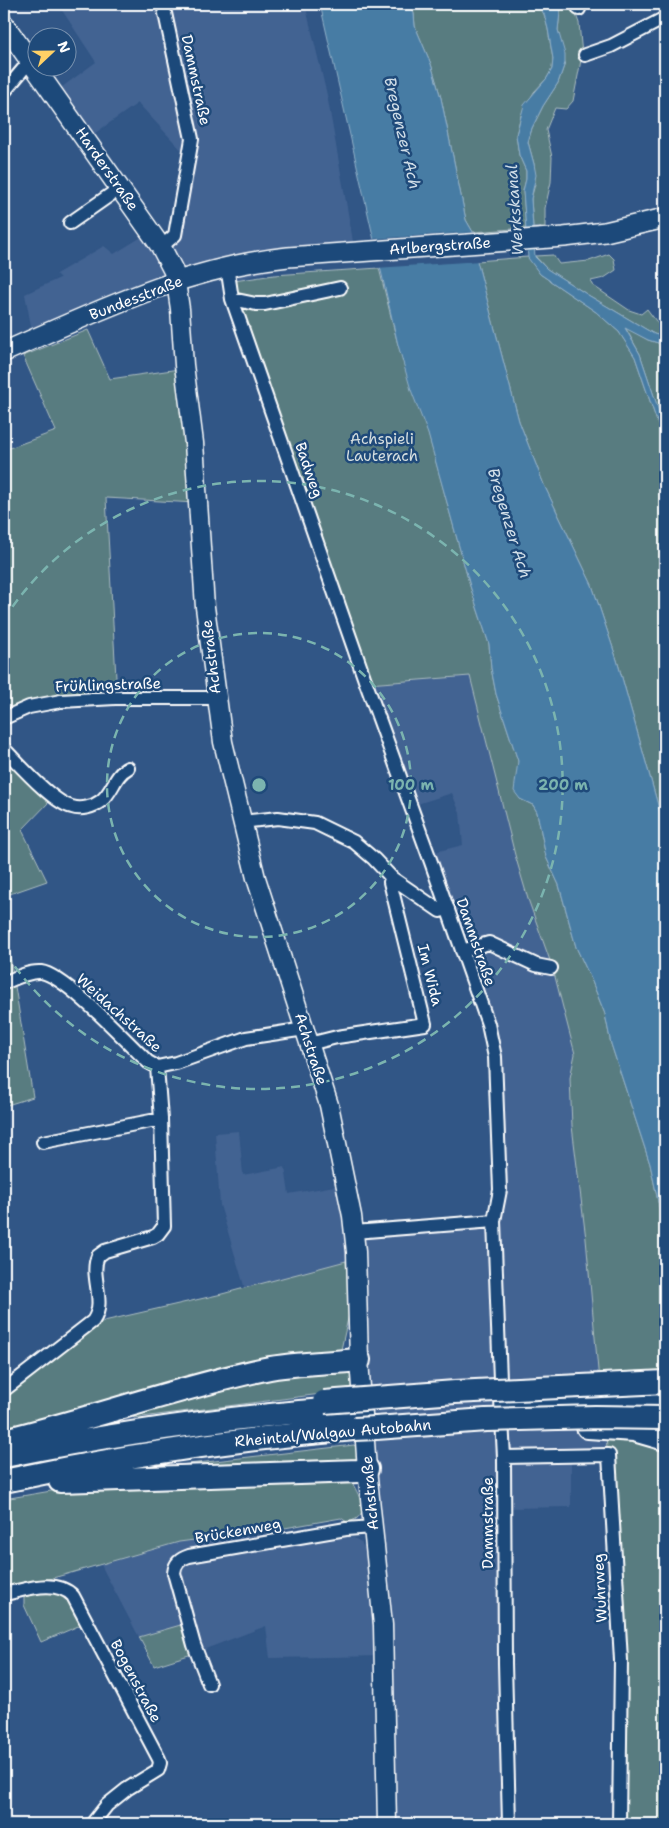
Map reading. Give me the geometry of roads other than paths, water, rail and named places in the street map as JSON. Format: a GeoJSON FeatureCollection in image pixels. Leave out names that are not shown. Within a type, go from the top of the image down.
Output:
{"type":"FeatureCollection","features":[{"type":"Feature","properties":{"kind":"highway"},"geometry":{"type":"LineString","coordinates":[[4,1440],[201,1385],[266,1369],[359,1360]]}},
{"type":"Feature","properties":{"kind":"highway"},"geometry":{"type":"LineString","coordinates":[[4,1456],[134,1432],[213,1421],[264,1409],[325,1415],[446,1393],[665,1382]]}},
{"type":"Feature","properties":{"kind":"highway","name":"Rheintal/Walgau Autobahn"},"geometry":{"type":"LineString","coordinates":[[11,1480],[191,1447],[325,1415],[493,1400],[665,1400]]}},
{"type":"Feature","properties":{"kind":"highway","name":"Rheintal/Walgau Autobahn"},"geometry":{"type":"LineString","coordinates":[[325,1415],[486,1420],[595,1417],[665,1418]]}},
{"type":"Feature","properties":{"kind":"highway"},"geometry":{"type":"LineString","coordinates":[[486,1420],[634,1430],[665,1439]]}},
{"type":"Feature","properties":{"kind":"highway"},"geometry":{"type":"LineString","coordinates":[[11,1480],[88,1480],[359,1471],[367,1469]]}},
{"type":"Feature","properties":{"kind":"main road","name":"Harderstraße"},"geometry":{"type":"LineString","coordinates":[[4,24],[28,58]]}},
{"type":"Feature","properties":{"kind":"main road","name":"Harderstraße"},"geometry":{"type":"LineString","coordinates":[[42,78],[161,247],[173,270],[176,282]]}},
{"type":"Feature","properties":{"kind":"main road","name":"Arlbergstraße"},"geometry":{"type":"LineString","coordinates":[[273,258],[548,238],[605,232],[665,218]]}},
{"type":"Feature","properties":{"kind":"main road","name":"Bundesstraße"},"geometry":{"type":"LineString","coordinates":[[4,352],[103,310],[176,282],[227,266],[273,258]]}},
{"type":"Feature","properties":{"kind":"main road","name":"Achstraße"},"geometry":{"type":"LineString","coordinates":[[176,282],[194,443],[205,607],[223,742],[241,822],[274,939],[328,1105],[347,1185],[354,1232],[359,1360],[367,1469],[383,1625],[387,1824]]}},
{"type":"Feature","properties":{"kind":"street","name":"Dammstraße"},"geometry":{"type":"LineString","coordinates":[[161,247],[174,235],[192,139],[163,4]]}},
{"type":"Feature","properties":{"kind":"street"},"geometry":{"type":"LineString","coordinates":[[585,55],[610,46],[665,18]]}},
{"type":"Feature","properties":{"kind":"street"},"geometry":{"type":"LineString","coordinates":[[4,92],[28,63]]}},
{"type":"Feature","properties":{"kind":"street"},"geometry":{"type":"LineString","coordinates":[[70,223],[120,188]]}},
{"type":"Feature","properties":{"kind":"street","name":"Badweg"},"geometry":{"type":"LineString","coordinates":[[227,266],[232,298],[366,683]]}},
{"type":"Feature","properties":{"kind":"street"},"geometry":{"type":"LineString","coordinates":[[232,298],[256,304],[265,304],[340,288]]}},
{"type":"Feature","properties":{"kind":"street","name":"Dammstraße"},"geometry":{"type":"LineString","coordinates":[[366,683],[488,1024],[496,1057],[500,1190],[494,1221],[504,1457],[505,1663],[509,1824]]}},
{"type":"Feature","properties":{"kind":"street","name":"Frühlingstraße"},"geometry":{"type":"LineString","coordinates":[[4,718],[29,707],[61,701],[115,698],[216,698]]}},
{"type":"Feature","properties":{"kind":"street"},"geometry":{"type":"LineString","coordinates":[[4,749],[56,799],[70,807],[76,808],[90,807],[104,799],[118,776],[128,768]]}},
{"type":"Feature","properties":{"kind":"street"},"geometry":{"type":"LineString","coordinates":[[241,822],[278,818],[315,823],[354,842],[392,878],[440,911],[448,909]]}},
{"type":"Feature","properties":{"kind":"street","name":"Im Wida"},"geometry":{"type":"LineString","coordinates":[[307,1036],[337,1037],[425,1024],[390,882],[392,878]]}},
{"type":"Feature","properties":{"kind":"street"},"geometry":{"type":"LineString","coordinates":[[462,950],[489,943],[536,965],[551,968]]}},
{"type":"Feature","properties":{"kind":"street","name":"Weidachstraße"},"geometry":{"type":"LineString","coordinates":[[4,983],[39,972],[53,977],[91,1006],[148,1062],[157,1067]]}},
{"type":"Feature","properties":{"kind":"street"},"geometry":{"type":"LineString","coordinates":[[4,1390],[89,1325],[96,1317],[98,1305],[96,1263],[98,1256],[105,1251],[146,1240],[163,1229],[165,1222],[157,1067],[176,1063],[246,1038],[307,1036]]}},
{"type":"Feature","properties":{"kind":"street"},"geometry":{"type":"LineString","coordinates":[[43,1142],[161,1119]]}},
{"type":"Feature","properties":{"kind":"street"},"geometry":{"type":"LineString","coordinates":[[354,1232],[494,1221]]}},
{"type":"Feature","properties":{"kind":"street","name":"Wuhrweg"},"geometry":{"type":"LineString","coordinates":[[504,1457],[609,1455],[621,1660],[619,1824]]}},
{"type":"Feature","properties":{"kind":"street","name":"Brückenweg"},"geometry":{"type":"LineString","coordinates":[[209,1684],[194,1645],[176,1580],[175,1568],[179,1560],[189,1556],[328,1532],[373,1527]]}},
{"type":"Feature","properties":{"kind":"street","name":"Bogenstraße"},"geometry":{"type":"LineString","coordinates":[[4,1594],[56,1586],[66,1590],[73,1596],[159,1759],[158,1770],[127,1789],[106,1805],[92,1824]]}},
{"type":"Feature","properties":{"kind":"water","name":"Bregenzer Ach"},"geometry":{"type":"Polygon","coordinates":[[[320,4],[411,4],[415,26],[431,64],[441,98],[466,220],[473,232],[477,261],[519,421],[544,485],[592,585],[617,660],[665,830],[665,1234],[650,1164],[611,1044],[605,1014],[576,947],[559,885],[546,857],[537,812],[533,805],[520,799],[514,791],[518,761],[496,694],[489,644],[470,586],[428,434],[411,390],[398,345],[320,4]]]}},
{"type":"Feature","properties":{"kind":"water"},"geometry":{"type":"Polygon","coordinates":[[[535,4],[561,4],[558,30],[565,54],[565,63],[558,83],[532,128],[528,142],[536,175],[531,199],[535,257],[547,269],[588,295],[654,334],[665,337],[665,345],[648,340],[625,328],[640,354],[665,429],[665,445],[635,357],[619,332],[596,312],[540,274],[528,258],[523,191],[526,171],[519,155],[516,135],[524,105],[547,78],[552,69],[553,59],[544,14],[535,4]]]}},
{"type":"Feature","properties":{"kind":"water label","name":"Werkskanal"},"geometry":{"type":"Point","coordinates":[514,210]}},
{"type":"Feature","properties":{"kind":"park label","name":"Achspieli Lauterach"},"geometry":{"type":"Point","coordinates":[382,448]}}]}
